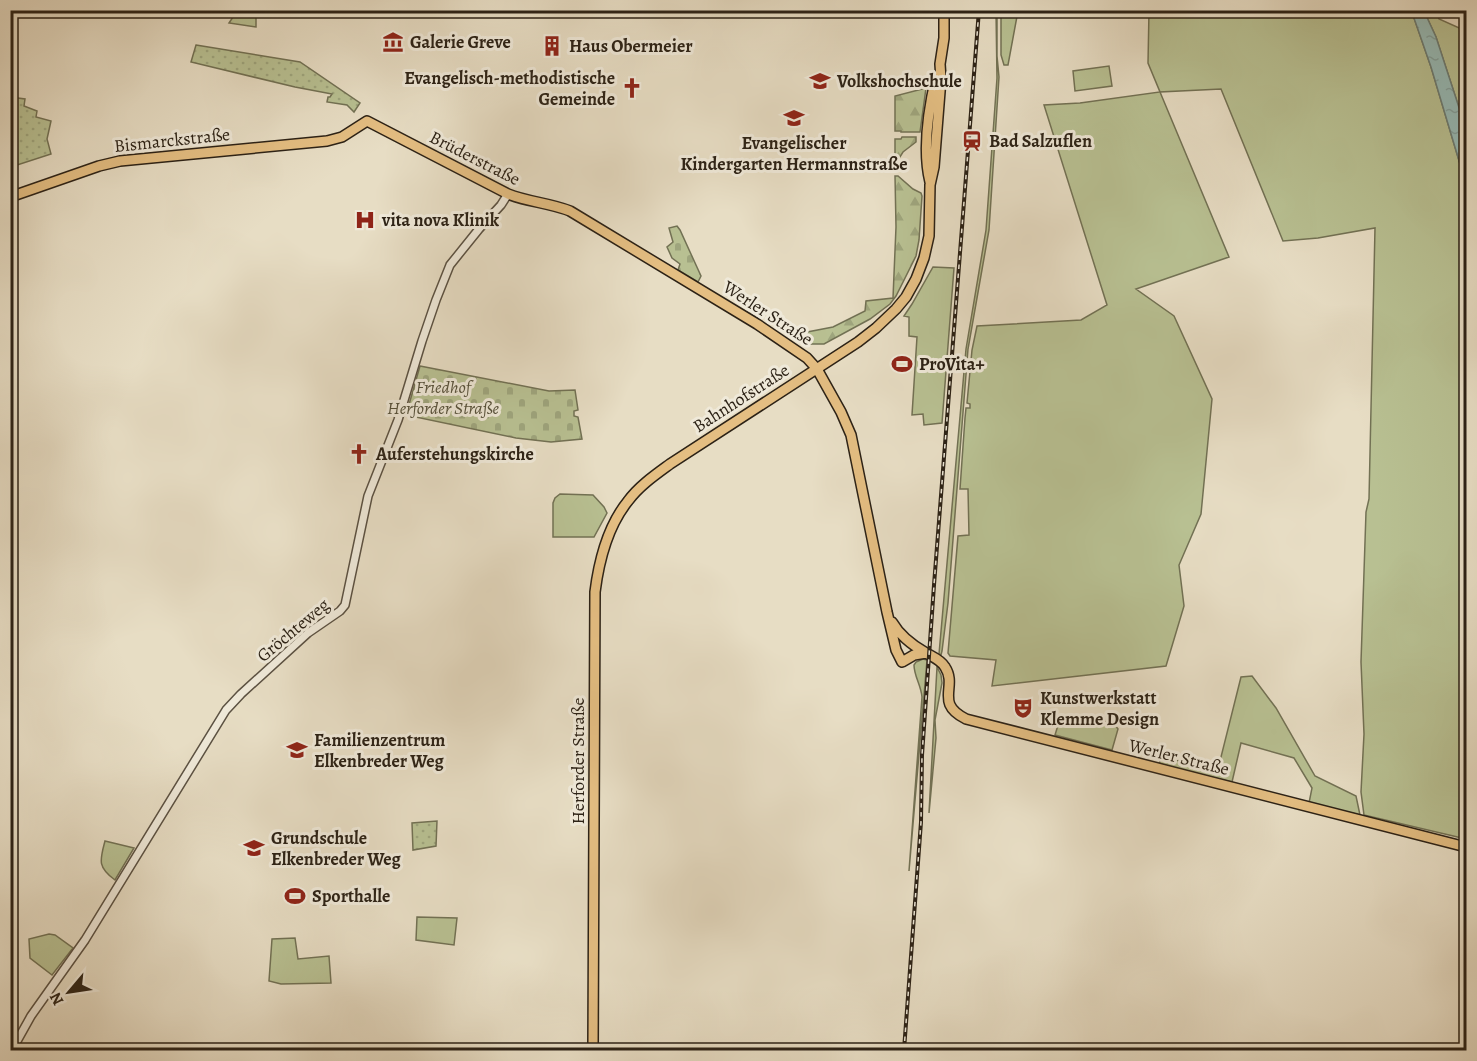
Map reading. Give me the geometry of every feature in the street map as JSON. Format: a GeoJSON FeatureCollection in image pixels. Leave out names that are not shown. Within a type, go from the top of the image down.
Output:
{"type":"FeatureCollection","features":[{"type":"Feature","properties":{"kind":"main road","name":"Bahnhofstraße"},"geometry":{"type":"LineString","coordinates":[[642,485],[670,464],[868,335],[906,297],[924,258],[929,236],[930,185],[926,167],[927,142],[935,79],[944,38],[944,10]]}},
{"type":"Feature","properties":{"kind":"main road","name":"Brüderstraße"},"geometry":{"type":"LineString","coordinates":[[342,137],[364,121],[368,121],[508,194],[519,199],[559,206],[603,230]]}},
{"type":"Feature","properties":{"kind":"main road","name":"Bismarckstraße"},"geometry":{"type":"LineString","coordinates":[[10,197],[120,161],[327,141],[342,137]]}},
{"type":"Feature","properties":{"kind":"main road","name":"Werler Straße"},"geometry":{"type":"LineString","coordinates":[[603,230],[757,324],[807,358],[817,369],[841,412],[850,435],[896,650],[902,662],[926,653]]}},
{"type":"Feature","properties":{"kind":"main road","name":"Herforder Straße"},"geometry":{"type":"LineString","coordinates":[[593,1050],[595,592],[604,545],[621,510],[642,485]]}},
{"type":"Feature","properties":{"kind":"main road","name":"Werler Straße"},"geometry":{"type":"LineString","coordinates":[[887,612],[896,630],[903,637],[944,665],[949,676],[948,696],[951,706],[958,715],[966,719],[1467,847]]}},
{"type":"Feature","properties":{"kind":"street","name":"Gröchteweg"},"geometry":{"type":"LineString","coordinates":[[12,1050],[31,1016],[85,940],[226,710],[308,633],[345,605],[368,496],[398,420],[436,300],[450,265],[508,194]]}},
{"type":"Feature","properties":{"kind":"green space"},"geometry":{"type":"Polygon","coordinates":[[[237,11],[256,15],[256,27],[229,23],[237,11]]]}},
{"type":"Feature","properties":{"kind":"green space"},"geometry":{"type":"Polygon","coordinates":[[[996,11],[999,77],[989,230],[968,349],[948,603],[941,655],[939,654],[966,349],[986,230],[997,78],[996,11]]]}},
{"type":"Feature","properties":{"kind":"green space"},"geometry":{"type":"Polygon","coordinates":[[[1001,11],[1018,11],[1008,65],[1004,65],[1001,55],[1001,11]]]}},
{"type":"Feature","properties":{"kind":"green space"},"geometry":{"type":"Polygon","coordinates":[[[1149,11],[1409,11],[1414,18],[1466,184],[1466,376],[1461,410],[1466,466],[1466,839],[1364,815],[1361,792],[1364,734],[1361,662],[1366,512],[1369,499],[1375,228],[1318,238],[1283,241],[1221,89],[1160,92],[1148,63],[1149,11]]]}},
{"type":"Feature","properties":{"kind":"green space"},"geometry":{"type":"Polygon","coordinates":[[[1424,11],[1435,11],[1439,19],[1466,31],[1466,129],[1436,37],[1424,11]]]}},
{"type":"Feature","properties":{"kind":"green space"},"geometry":{"type":"Polygon","coordinates":[[[196,45],[300,62],[360,103],[354,112],[347,105],[327,102],[328,97],[332,94],[191,62],[196,45]]]}},
{"type":"Feature","properties":{"kind":"green space"},"geometry":{"type":"Polygon","coordinates":[[[1109,66],[1112,86],[1075,91],[1073,71],[1109,66]]]}},
{"type":"Feature","properties":{"kind":"green space"},"geometry":{"type":"Polygon","coordinates":[[[926,88],[920,132],[895,131],[895,96],[926,88]]]}},
{"type":"Feature","properties":{"kind":"green space"},"geometry":{"type":"Polygon","coordinates":[[[1160,92],[1229,257],[1136,289],[1174,316],[1212,399],[1201,514],[1179,565],[1184,606],[1166,666],[992,686],[996,660],[950,656],[948,653],[958,536],[969,535],[968,489],[960,489],[966,408],[970,408],[970,404],[967,403],[972,350],[977,326],[1081,320],[1107,305],[1044,105],[1080,103],[1160,92]]]}},
{"type":"Feature","properties":{"kind":"green space"},"geometry":{"type":"Polygon","coordinates":[[[10,97],[25,99],[24,106],[37,111],[36,117],[51,121],[47,139],[51,154],[11,167],[10,97]]]}},
{"type":"Feature","properties":{"kind":"green space"},"geometry":{"type":"Polygon","coordinates":[[[916,137],[916,142],[903,152],[898,160],[895,160],[895,139],[916,137]]]}},
{"type":"Feature","properties":{"kind":"green space"},"geometry":{"type":"Polygon","coordinates":[[[895,176],[921,193],[922,196],[916,256],[896,296],[890,304],[870,319],[824,344],[811,344],[795,339],[802,333],[833,327],[865,311],[866,301],[893,298],[896,227],[895,176]]]}},
{"type":"Feature","properties":{"kind":"green space"},"geometry":{"type":"Polygon","coordinates":[[[677,226],[701,276],[698,282],[678,270],[680,264],[672,258],[667,247],[673,242],[669,228],[677,226]]]}},
{"type":"Feature","properties":{"kind":"green space"},"geometry":{"type":"Polygon","coordinates":[[[933,267],[954,268],[942,423],[924,425],[923,414],[912,415],[917,337],[909,336],[909,317],[904,316],[933,267]]]}},
{"type":"Feature","properties":{"kind":"green space","name":"Friedhof Herforder Straße"},"geometry":{"type":"Polygon","coordinates":[[[420,366],[549,391],[575,390],[578,410],[574,411],[574,416],[578,417],[582,439],[551,442],[516,438],[406,415],[420,366]]]}},
{"type":"Feature","properties":{"kind":"green space"},"geometry":{"type":"Polygon","coordinates":[[[560,494],[593,495],[604,507],[607,513],[594,537],[553,537],[553,503],[560,494]]]}},
{"type":"Feature","properties":{"kind":"green space"},"geometry":{"type":"Polygon","coordinates":[[[923,659],[927,660],[909,871],[922,697],[914,665],[923,659]]]}},
{"type":"Feature","properties":{"kind":"green space"},"geometry":{"type":"Polygon","coordinates":[[[937,667],[942,683],[935,720],[936,738],[929,813],[937,667]]]}},
{"type":"Feature","properties":{"kind":"green space"},"geometry":{"type":"Polygon","coordinates":[[[1252,676],[1276,708],[1315,776],[1356,796],[1360,815],[1309,803],[1312,788],[1294,758],[1241,743],[1232,782],[1159,765],[1161,757],[1218,769],[1241,677],[1252,676]]]}},
{"type":"Feature","properties":{"kind":"green space"},"geometry":{"type":"Polygon","coordinates":[[[1104,717],[1106,726],[1114,724],[1118,729],[1112,750],[1055,735],[1059,722],[1104,717]]]}},
{"type":"Feature","properties":{"kind":"green space"},"geometry":{"type":"Polygon","coordinates":[[[437,821],[436,846],[413,850],[412,823],[437,821]]]}},
{"type":"Feature","properties":{"kind":"green space"},"geometry":{"type":"Polygon","coordinates":[[[105,841],[134,848],[115,880],[105,871],[101,863],[105,841]]]}},
{"type":"Feature","properties":{"kind":"green space"},"geometry":{"type":"Polygon","coordinates":[[[417,917],[457,918],[454,945],[416,940],[417,917]]]}},
{"type":"Feature","properties":{"kind":"green space"},"geometry":{"type":"Polygon","coordinates":[[[49,934],[55,935],[73,948],[52,975],[30,958],[29,939],[49,934]]]}},
{"type":"Feature","properties":{"kind":"green space"},"geometry":{"type":"Polygon","coordinates":[[[295,938],[298,959],[329,956],[331,983],[281,984],[269,981],[272,939],[295,938]]]}},
{"type":"Feature","properties":{"kind":"water"},"geometry":{"type":"Polygon","coordinates":[[[1409,11],[1424,11],[1436,37],[1466,129],[1466,184],[1431,67],[1414,18],[1409,11]]]}},
{"type":"Feature","properties":{"kind":"water"},"geometry":{"type":"Polygon","coordinates":[[[1466,376],[1466,466],[1461,410],[1466,376]]]}},
{"type":"Feature","properties":{"kind":"railway"},"geometry":{"type":"LineString","coordinates":[[904,1050],[921,822],[922,755],[934,585],[979,10]]}},
{"type":"Feature","properties":{"kind":"place","name":"Galerie Greve"},"geometry":{"type":"Point","coordinates":[393,42]}},
{"type":"Feature","properties":{"kind":"place","name":"Haus Obermeier"},"geometry":{"type":"Point","coordinates":[552,46]}},
{"type":"Feature","properties":{"kind":"place","name":"Volkshochschule"},"geometry":{"type":"Point","coordinates":[820,81]}},
{"type":"Feature","properties":{"kind":"place","name":"Evangelisch-methodistische Gemeinde"},"geometry":{"type":"Point","coordinates":[632,88]}},
{"type":"Feature","properties":{"kind":"place","name":"Evangelischer Kindergarten Hermannstraße"},"geometry":{"type":"Point","coordinates":[794,118]}},
{"type":"Feature","properties":{"kind":"place","name":"Bad Salzuflen"},"geometry":{"type":"Point","coordinates":[972,141]}},
{"type":"Feature","properties":{"kind":"place","name":"vita nova Klinik"},"geometry":{"type":"Point","coordinates":[365,220]}},
{"type":"Feature","properties":{"kind":"place","name":"ProVita+"},"geometry":{"type":"Point","coordinates":[902,364]}},
{"type":"Feature","properties":{"kind":"place","name":"Auferstehungskirche"},"geometry":{"type":"Point","coordinates":[359,454]}},
{"type":"Feature","properties":{"kind":"place","name":"Kunstwerkstatt Klemme Design"},"geometry":{"type":"Point","coordinates":[1023,708]}},
{"type":"Feature","properties":{"kind":"place","name":"Familienzentrum Elkenbreder Weg"},"geometry":{"type":"Point","coordinates":[297,750]}},
{"type":"Feature","properties":{"kind":"place","name":"Grundschule Elkenbreder Weg"},"geometry":{"type":"Point","coordinates":[254,848]}},
{"type":"Feature","properties":{"kind":"place","name":"Sporthalle"},"geometry":{"type":"Point","coordinates":[295,896]}}]}
